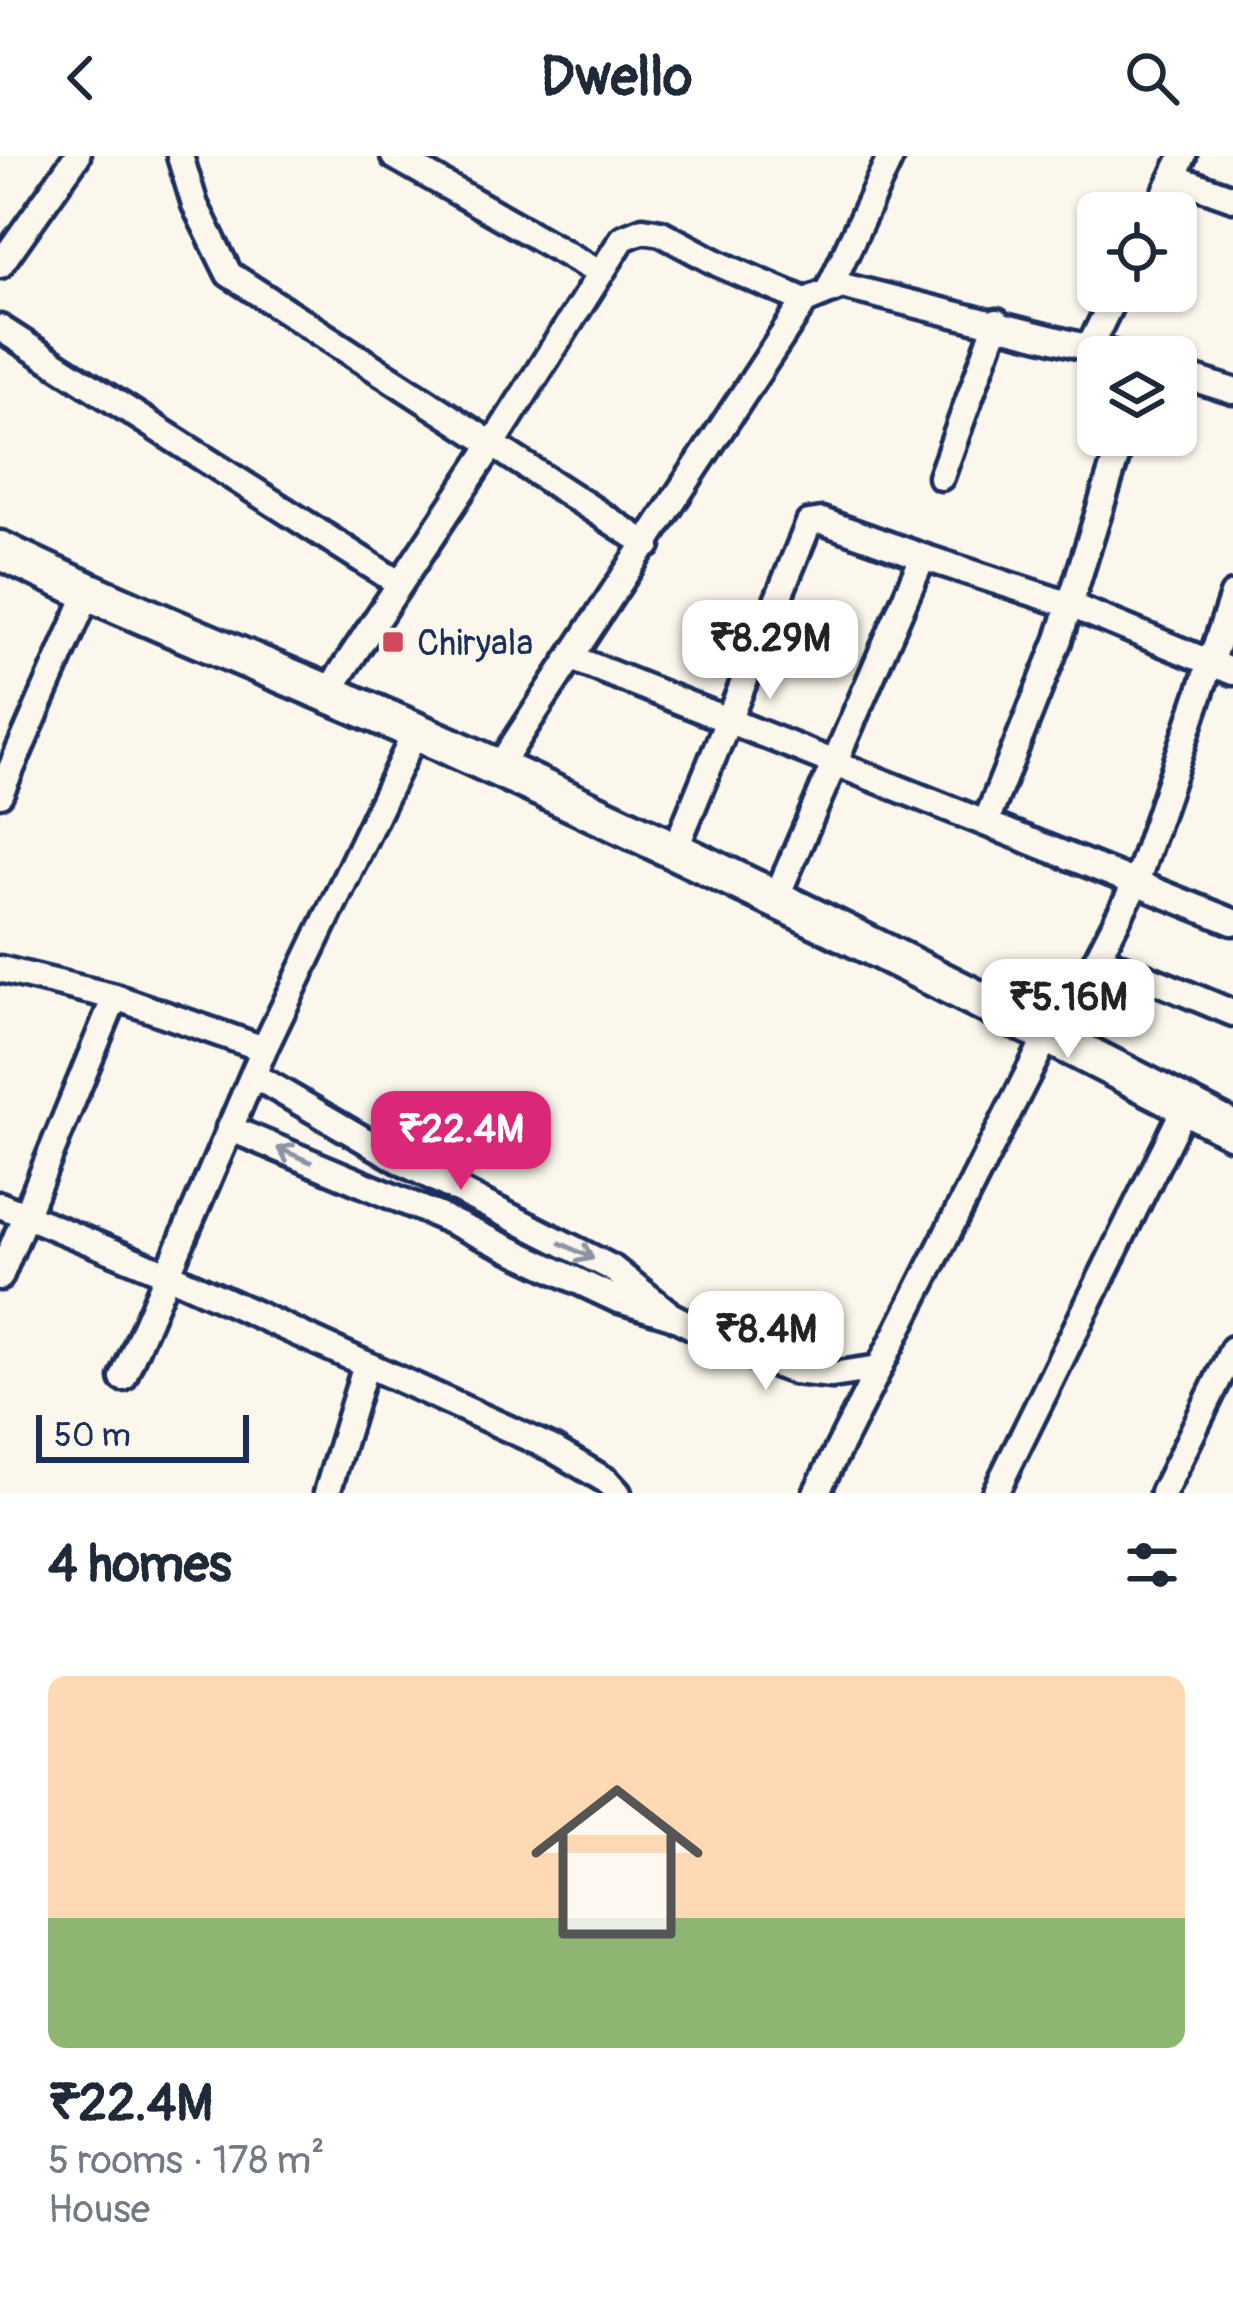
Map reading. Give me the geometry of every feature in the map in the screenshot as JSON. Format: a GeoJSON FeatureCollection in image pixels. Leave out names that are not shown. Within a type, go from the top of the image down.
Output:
{"type":"FeatureCollection","features":[{"type":"Feature","properties":{"kind":"street"},"geometry":{"type":"LineString","coordinates":[[0,266],[77,156]]}},
{"type":"Feature","properties":{"kind":"street"},"geometry":{"type":"LineString","coordinates":[[180,156],[195,205],[229,274],[648,544]]}},
{"type":"Feature","properties":{"kind":"street"},"geometry":{"type":"LineString","coordinates":[[394,156],[598,272]]}},
{"type":"Feature","properties":{"kind":"street"},"geometry":{"type":"LineString","coordinates":[[829,289],[891,156]]}},
{"type":"Feature","properties":{"kind":"street"},"geometry":{"type":"LineString","coordinates":[[1178,167],[1233,198]]}},
{"type":"Feature","properties":{"kind":"street"},"geometry":{"type":"LineString","coordinates":[[329,692],[623,238],[643,230],[661,233],[805,301]]}},
{"type":"Feature","properties":{"kind":"street"},"geometry":{"type":"LineString","coordinates":[[498,768],[805,301],[842,286],[1077,343]]}},
{"type":"Feature","properties":{"kind":"street"},"geometry":{"type":"LineString","coordinates":[[941,477],[997,322]]}},
{"type":"Feature","properties":{"kind":"street"},"geometry":{"type":"LineString","coordinates":[[0,328],[400,584]]}},
{"type":"Feature","properties":{"kind":"street"},"geometry":{"type":"LineString","coordinates":[[1197,380],[1233,391]]}},
{"type":"Feature","properties":{"kind":"street"},"geometry":{"type":"LineString","coordinates":[[986,822],[1070,605],[1116,456]]}},
{"type":"Feature","properties":{"kind":"street"},"geometry":{"type":"LineString","coordinates":[[675,850],[809,523],[822,521],[1070,605],[1222,668]]}},
{"type":"Feature","properties":{"kind":"street"},"geometry":{"type":"LineString","coordinates":[[0,550],[88,593],[329,692],[675,850],[1048,1032],[1233,1130]]}},
{"type":"Feature","properties":{"kind":"street"},"geometry":{"type":"LineString","coordinates":[[776,898],[923,557]]}},
{"type":"Feature","properties":{"kind":"street"},"geometry":{"type":"LineString","coordinates":[[0,794],[88,593]]}},
{"type":"Feature","properties":{"kind":"street"},"geometry":{"type":"LineString","coordinates":[[816,1493],[1048,1032],[1098,957],[1136,883],[1222,668],[1233,595]]}},
{"type":"Feature","properties":{"kind":"street"},"geometry":{"type":"LineString","coordinates":[[572,658],[1233,922]]}},
{"type":"Feature","properties":{"kind":"street"},"geometry":{"type":"LineString","coordinates":[[123,1378],[264,1049],[416,731]]}},
{"type":"Feature","properties":{"kind":"street"},"geometry":{"type":"LineString","coordinates":[[1098,957],[1233,1013]]}},
{"type":"Feature","properties":{"kind":"street"},"geometry":{"type":"LineString","coordinates":[[0,969],[115,997],[264,1049]]}},
{"type":"Feature","properties":{"kind":"street"},"geometry":{"type":"LineString","coordinates":[[0,1276],[115,997]]}},
{"type":"Feature","properties":{"kind":"street"},"geometry":{"type":"LineString","coordinates":[[253,1075],[404,1163],[612,1268],[672,1316]]}},
{"type":"Feature","properties":{"kind":"street"},"geometry":{"type":"LineString","coordinates":[[995,1493],[1186,1105]]}},
{"type":"Feature","properties":{"kind":"street"},"geometry":{"type":"LineString","coordinates":[[229,1128],[439,1216],[616,1299],[672,1316],[749,1355],[794,1371],[832,1375],[879,1368]]}},
{"type":"Feature","properties":{"kind":"street"},"geometry":{"type":"LineString","coordinates":[[0,1205],[165,1273],[551,1448],[608,1480],[618,1493]]}},
{"type":"Feature","properties":{"kind":"street"},"geometry":{"type":"LineString","coordinates":[[1163,1493],[1233,1348]]}},
{"type":"Feature","properties":{"kind":"street"},"geometry":{"type":"LineString","coordinates":[[327,1493],[366,1364]]}},
{"type":"Feature","properties":{"kind":"place","name":"Chiryala"},"geometry":{"type":"Point","coordinates":[393,642]}}]}
